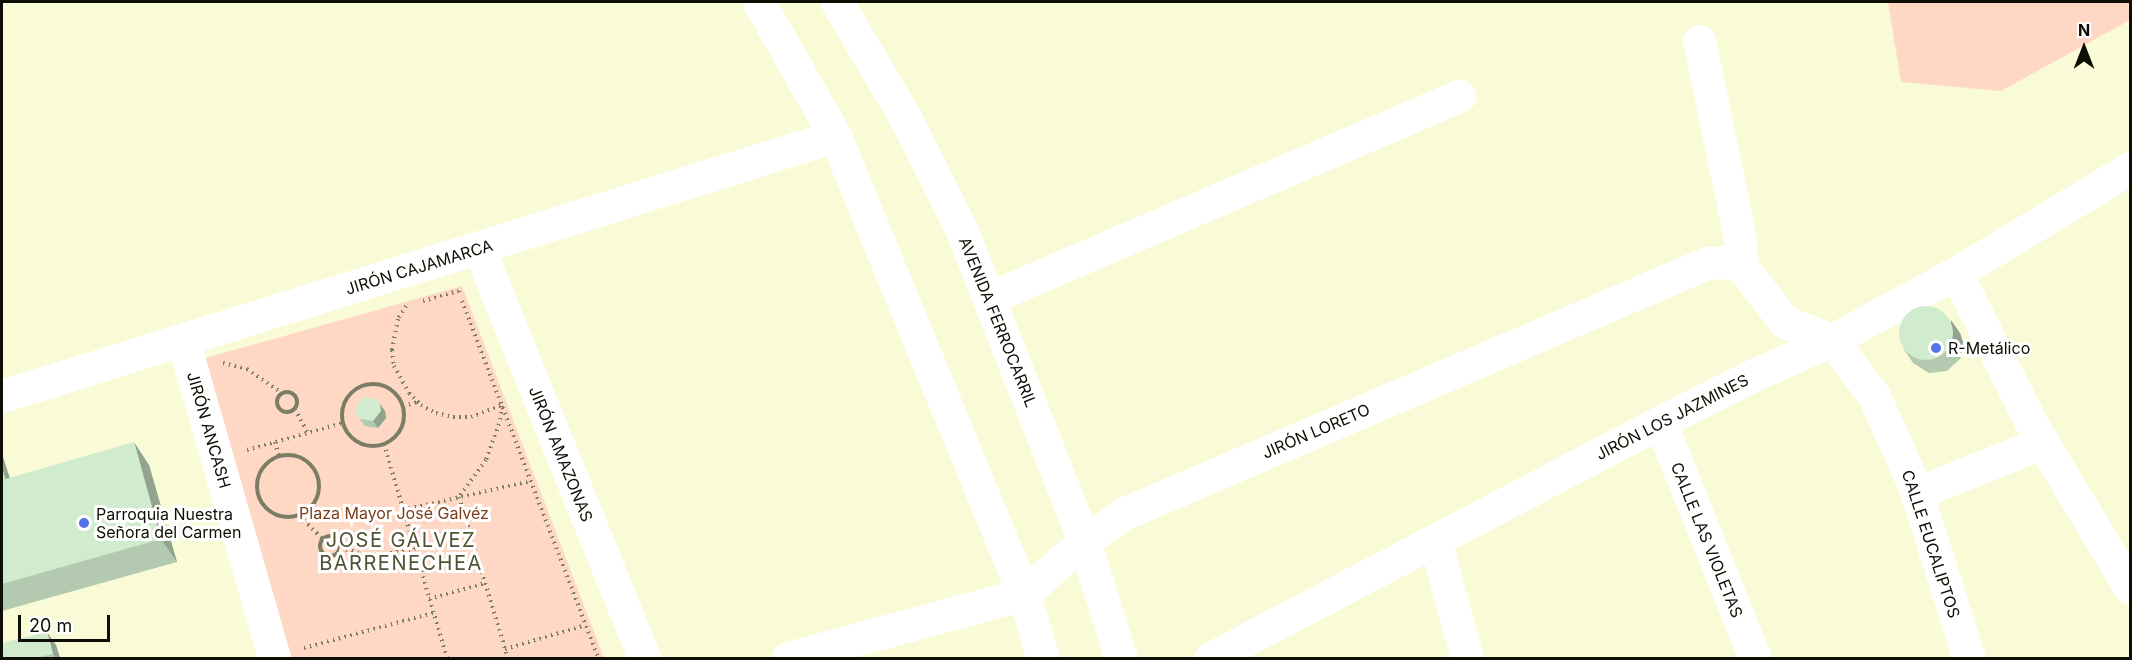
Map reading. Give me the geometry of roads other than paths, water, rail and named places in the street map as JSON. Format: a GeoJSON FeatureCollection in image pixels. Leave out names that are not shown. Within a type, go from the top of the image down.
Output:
{"type":"FeatureCollection","features":[{"type":"Feature","properties":{"kind":"street"},"geometry":{"type":"LineString","coordinates":[[759,2],[835,136],[1024,594],[1043,658]]}},
{"type":"Feature","properties":{"kind":"street","name":"AVENIDA FERROCARRIL"},"geometry":{"type":"LineString","coordinates":[[837,2],[905,117],[962,231],[1084,541],[1121,658]]}},
{"type":"Feature","properties":{"kind":"street"},"geometry":{"type":"LineString","coordinates":[[1699,41],[1739,233],[1742,267],[1785,322],[1832,340]]}},
{"type":"Feature","properties":{"kind":"street"},"geometry":{"type":"LineString","coordinates":[[989,298],[1459,96]]}},
{"type":"Feature","properties":{"kind":"street","name":"JIRÓN CAJAMARCA"},"geometry":{"type":"LineString","coordinates":[[2,396],[835,136]]}},
{"type":"Feature","properties":{"kind":"street","name":"JIRÓN LOS JAZMINES"},"geometry":{"type":"LineString","coordinates":[[1210,658],[1660,422],[1760,372],[1832,340],[1956,273],[2130,168]]}},
{"type":"Feature","properties":{"kind":"street","name":"JIRÓN AMAZONAS"},"geometry":{"type":"LineString","coordinates":[[478,249],[644,658]]}},
{"type":"Feature","properties":{"kind":"street","name":"JIRÓN LORETO"},"geometry":{"type":"LineString","coordinates":[[788,658],[1024,594],[1084,541],[1123,514],[1707,263],[1726,262],[1742,267]]}},
{"type":"Feature","properties":{"kind":"street"},"geometry":{"type":"LineString","coordinates":[[1956,273],[2043,442],[2130,588]]}},
{"type":"Feature","properties":{"kind":"street","name":"JIRÓN ANCASH"},"geometry":{"type":"LineString","coordinates":[[183,340],[286,654]]}},
{"type":"Feature","properties":{"kind":"street","name":"CALLE EUCALIPTOS"},"geometry":{"type":"LineString","coordinates":[[1832,340],[1874,396],[1917,493],[1969,658]]}},
{"type":"Feature","properties":{"kind":"street","name":"CALLE LAS VIOLETAS"},"geometry":{"type":"LineString","coordinates":[[1660,422],[1755,658]]}},
{"type":"Feature","properties":{"kind":"street"},"geometry":{"type":"LineString","coordinates":[[1917,493],[2043,442]]}},
{"type":"Feature","properties":{"kind":"street"},"geometry":{"type":"LineString","coordinates":[[1435,540],[1467,658]]}},
{"type":"Feature","properties":{"kind":"place","name":"R-Metálico"},"geometry":{"type":"Point","coordinates":[1936,348]}},
{"type":"Feature","properties":{"kind":"place","name":"Parroquia Nuestra Señora del Carmen"},"geometry":{"type":"Point","coordinates":[84,523]}},
{"type":"Feature","properties":{"kind":"district","name":"JOSÉ GÁLVEZ BARRENECHEA"},"geometry":{"type":"Point","coordinates":[401,552]}},
{"type":"Feature","properties":{"kind":"park label","name":"Plaza Mayor José Galvéz"},"geometry":{"type":"Point","coordinates":[394,513]}}]}
